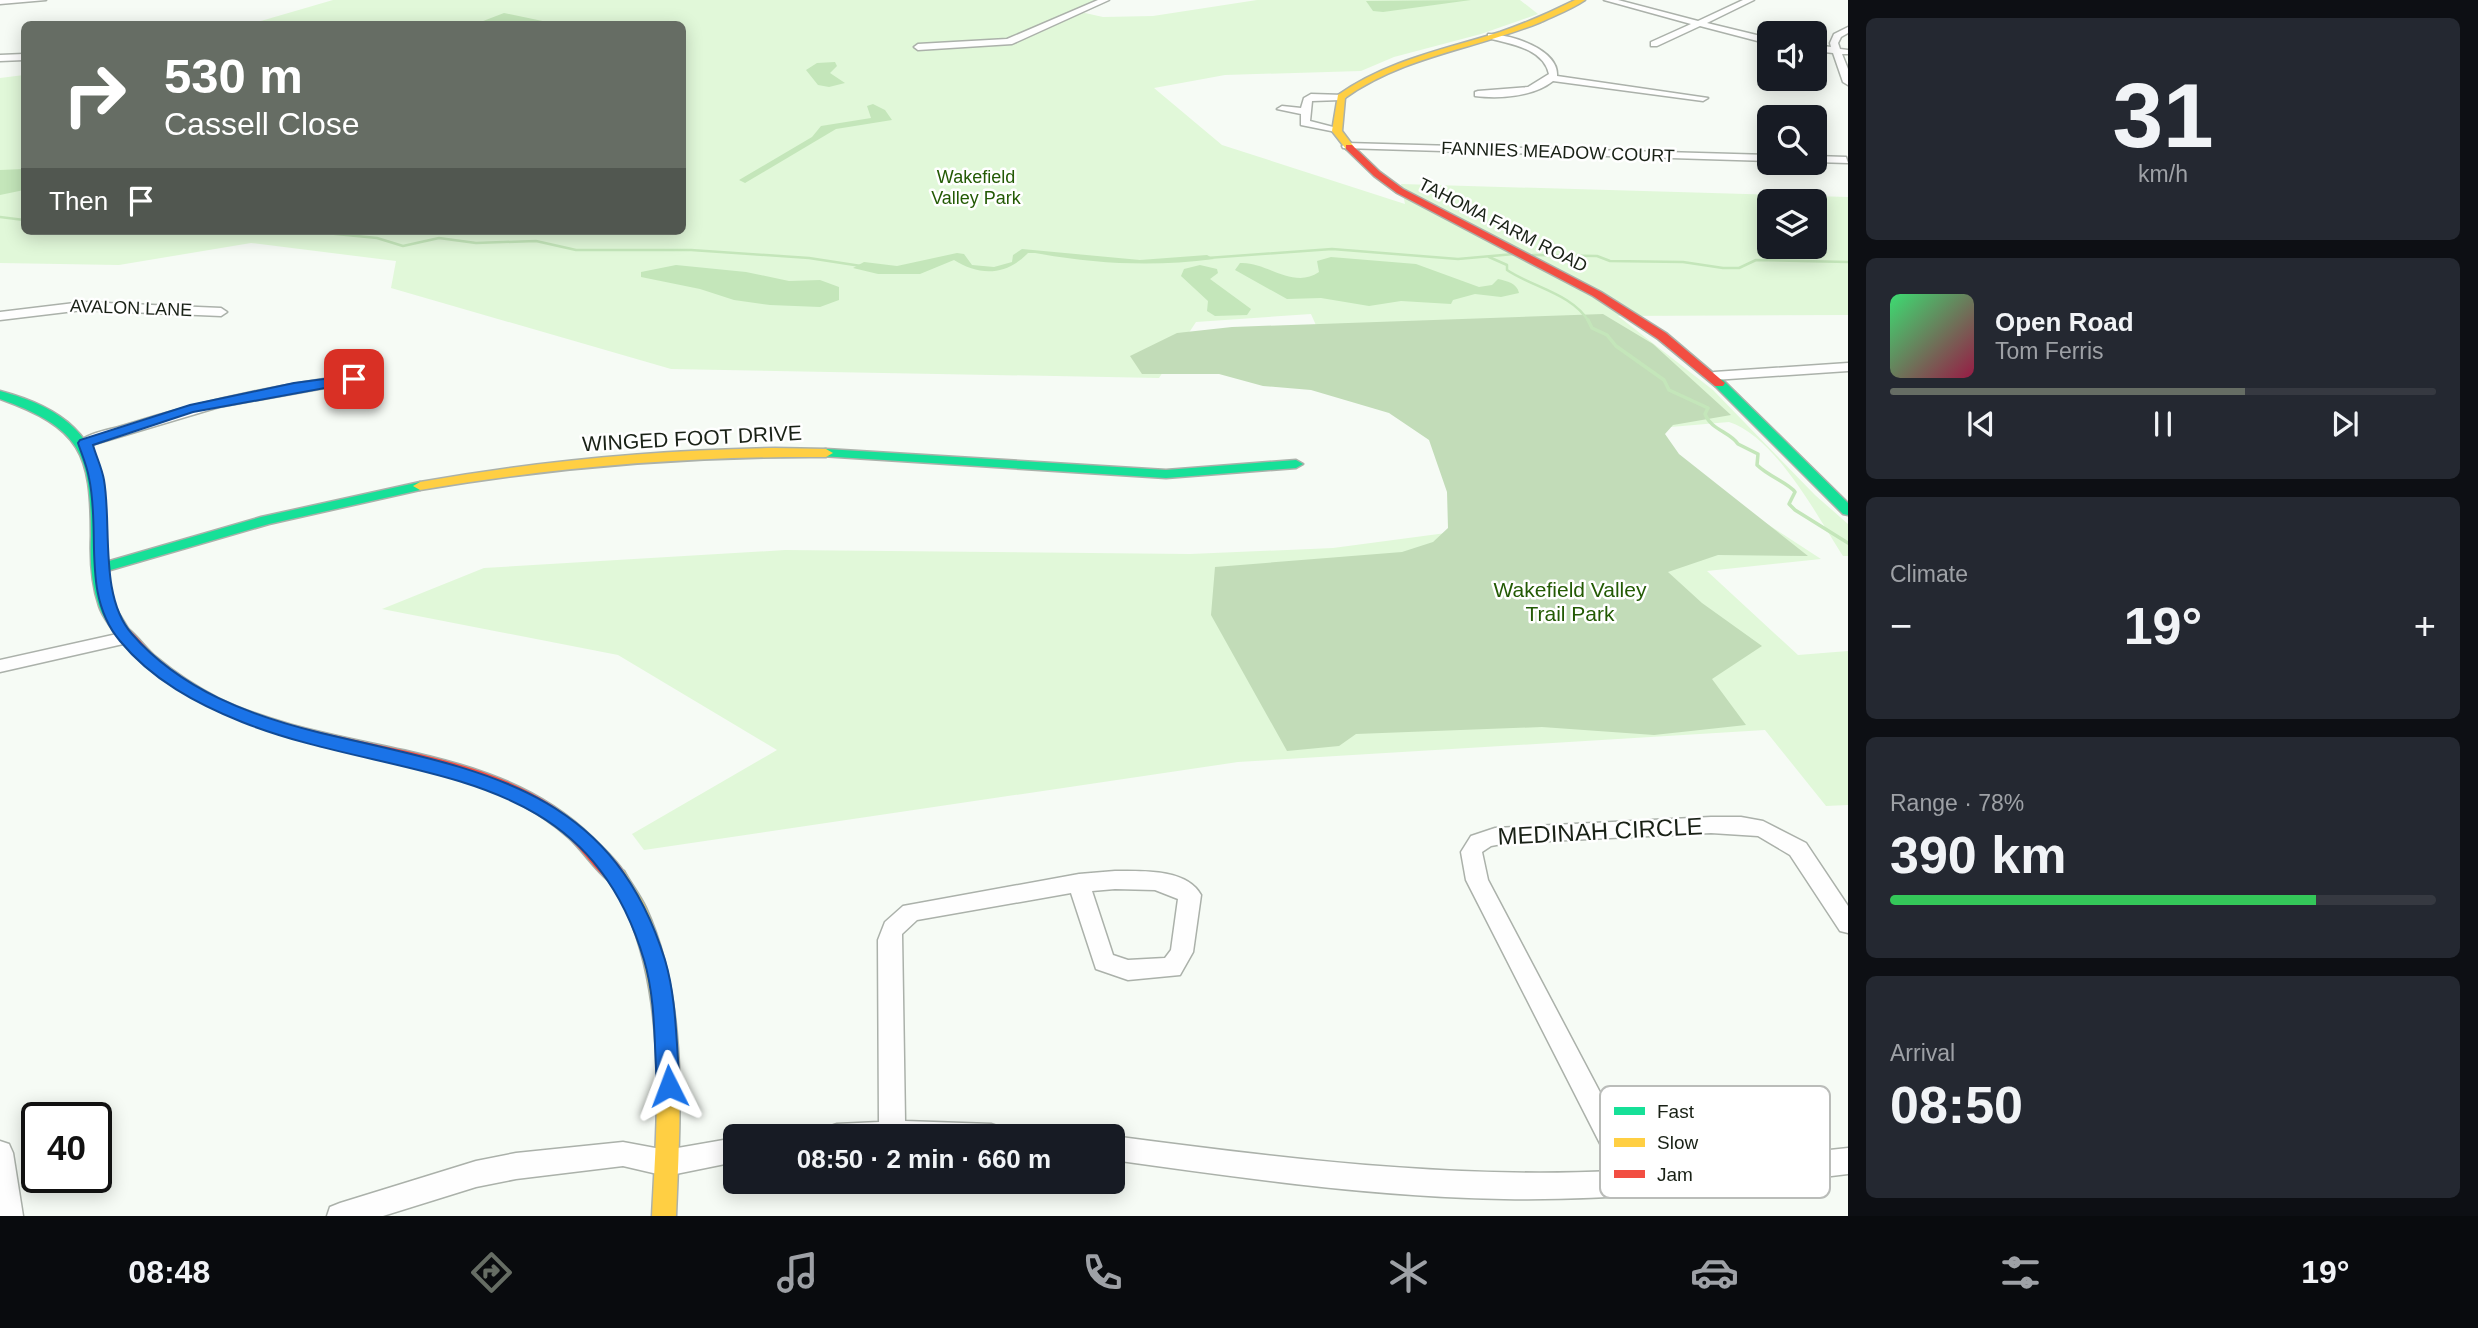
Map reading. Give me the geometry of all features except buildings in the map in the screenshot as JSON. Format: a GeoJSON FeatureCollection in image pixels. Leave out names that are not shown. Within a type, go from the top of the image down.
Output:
{"type":"FeatureCollection","features":[{"type":"Feature","properties":{"kind":"street"},"geometry":{"type":"LineString","coordinates":[[0,2],[42,0]]}},
{"type":"Feature","properties":{"kind":"street"},"geometry":{"type":"LineString","coordinates":[[918,47],[1009,41],[1105,0]]}},
{"type":"Feature","properties":{"kind":"street"},"geometry":{"type":"LineString","coordinates":[[1341,97],[1311,97],[1307,100],[1304,121],[1308,125],[1337,131],[1341,97],[1360,80],[1385,66],[1490,36],[1551,15],[1581,0]]}},
{"type":"Feature","properties":{"kind":"street"},"geometry":{"type":"LineString","coordinates":[[1608,0],[1757,38]]}},
{"type":"Feature","properties":{"kind":"street"},"geometry":{"type":"LineString","coordinates":[[1654,44],[1750,0]]}},
{"type":"Feature","properties":{"kind":"street"},"geometry":{"type":"LineString","coordinates":[[1848,30],[1835,39],[1843,52],[1848,82]]}},
{"type":"Feature","properties":{"kind":"street"},"geometry":{"type":"LineString","coordinates":[[1490,36],[1544,57],[1554,69],[1552,78]]}},
{"type":"Feature","properties":{"kind":"street"},"geometry":{"type":"LineString","coordinates":[[0,58],[21,57]]}},
{"type":"Feature","properties":{"kind":"street"},"geometry":{"type":"LineString","coordinates":[[1478,93],[1528,89],[1552,78],[1703,98]]}},
{"type":"Feature","properties":{"kind":"street"},"geometry":{"type":"LineString","coordinates":[[1282,109],[1305,111]]}},
{"type":"Feature","properties":{"kind":"street","name":"TAHOMA FARM ROAD"},"geometry":{"type":"LineString","coordinates":[[1337,131],[1365,167],[1410,201],[1525,254],[1663,336],[1714,376],[1848,511]]}},
{"type":"Feature","properties":{"kind":"street","name":"FANNIES MEADOW COURT"},"geometry":{"type":"LineString","coordinates":[[1347,146],[1757,158]]}},
{"type":"Feature","properties":{"kind":"street"},"geometry":{"type":"LineString","coordinates":[[1827,159],[1846,160]]}},
{"type":"Feature","properties":{"kind":"street","name":"AVALON LANE"},"geometry":{"type":"LineString","coordinates":[[0,316],[51,306],[94,304],[221,312]]}},
{"type":"Feature","properties":{"kind":"street"},"geometry":{"type":"LineString","coordinates":[[1714,376],[1848,368]]}},
{"type":"Feature","properties":{"kind":"street"},"geometry":{"type":"LineString","coordinates":[[85,443],[190,409],[284,389],[354,379]]}},
{"type":"Feature","properties":{"kind":"street"},"geometry":{"type":"LineString","coordinates":[[0,395],[40,409],[85,443],[93,460],[100,502],[101,568],[114,618],[126,638],[184,688],[237,715],[313,739],[447,769],[491,783],[540,805],[605,859],[624,888],[655,962],[663,1011],[669,1086],[664,1216]]}},
{"type":"Feature","properties":{"kind":"street","name":"WINGED FOOT DRIVE"},"geometry":{"type":"LineString","coordinates":[[101,568],[236,528],[381,495],[510,473],[633,459],[747,453],[842,453],[1162,474],[1296,464]]}},
{"type":"Feature","properties":{"kind":"street"},"geometry":{"type":"LineString","coordinates":[[0,666],[126,638]]}},
{"type":"Feature","properties":{"kind":"street","name":"MEDINAH CIRCLE"},"geometry":{"type":"LineString","coordinates":[[1600,1117],[1470,863],[1470,853],[1475,844],[1486,837],[1507,835],[1711,825],[1753,827],[1773,832],[1798,849],[1848,923]]}},
{"type":"Feature","properties":{"kind":"street"},"geometry":{"type":"LineString","coordinates":[[892,1124],[890,940],[893,929],[911,912],[1079,883],[1149,880],[1183,889],[1190,895],[1182,952],[1177,963],[1166,970],[1154,970],[1117,969],[1104,962],[1079,883]]}},
{"type":"Feature","properties":{"kind":"street"},"geometry":{"type":"LineString","coordinates":[[1125,1151],[1284,1172],[1433,1183],[1553,1186],[1600,1183]]}},
{"type":"Feature","properties":{"kind":"street"},"geometry":{"type":"LineString","coordinates":[[340,1216],[476,1174],[516,1166],[623,1154],[666,1163],[723,1152]]}},
{"type":"Feature","properties":{"kind":"street"},"geometry":{"type":"LineString","coordinates":[[0,1153],[10,1216]]}},
{"type":"Feature","properties":{"kind":"street"},"geometry":{"type":"LineString","coordinates":[[1830,1163],[1848,1161]]}},
{"type":"Feature","properties":{"kind":"green space"},"geometry":{"type":"Polygon","coordinates":[[[333,0],[1099,0],[1076,11],[1103,17],[1153,16],[1257,0],[1520,0],[1538,14],[1481,34],[1394,57],[1361,71],[1225,75],[1154,88],[1222,145],[1405,204],[1401,184],[1757,194],[1757,259],[1827,259],[1827,196],[1848,197],[1848,315],[1618,316],[1713,390],[1815,495],[1848,524],[1848,556],[1843,556],[1779,460],[1746,430],[1729,422],[1624,431],[1821,559],[1707,571],[1798,655],[1848,651],[1848,805],[1826,806],[1765,730],[1238,762],[644,850],[632,834],[777,750],[618,655],[382,609],[484,568],[785,550],[1190,554],[1333,548],[1446,533],[1474,470],[1338,375],[1311,314],[1196,322],[1159,378],[671,369],[391,288],[396,261],[251,243],[119,265],[0,263],[0,78],[21,75],[21,235],[686,235],[686,21],[261,21],[333,0]]]}},
{"type":"Feature","properties":{"kind":"green space","name":"Wakefield Valley Trail Park"},"geometry":{"type":"Polygon","coordinates":[[[1603,314],[1653,344],[1731,415],[1673,425],[1665,434],[1679,454],[1808,556],[1718,555],[1668,572],[1702,603],[1762,646],[1712,679],[1746,725],[1654,735],[1542,727],[1356,734],[1339,746],[1287,751],[1211,615],[1215,567],[1402,552],[1433,542],[1448,528],[1447,492],[1429,440],[1389,413],[1311,390],[1263,386],[1219,374],[1142,374],[1130,356],[1177,333],[1232,327],[1603,314]]]}},
{"type":"Feature","properties":{"kind":"shaded area"},"geometry":{"type":"Polygon","coordinates":[[[1471,0],[1383,12],[1373,11],[1366,1],[1471,0]]]}},
{"type":"Feature","properties":{"kind":"shaded area"},"geometry":{"type":"Polygon","coordinates":[[[504,13],[542,21],[483,21],[504,13]]]}},
{"type":"Feature","properties":{"kind":"shaded area"},"geometry":{"type":"Polygon","coordinates":[[[835,62],[837,66],[830,73],[845,83],[829,87],[818,85],[806,70],[817,63],[835,62]]]}},
{"type":"Feature","properties":{"kind":"shaded area"},"geometry":{"type":"Polygon","coordinates":[[[873,104],[885,110],[892,120],[836,129],[745,183],[739,180],[812,137],[821,126],[871,118],[867,106],[873,104]]]}},
{"type":"Feature","properties":{"kind":"shaded area"},"geometry":{"type":"Polygon","coordinates":[[[21,169],[21,191],[0,195],[0,170],[21,169]]]}},
{"type":"Feature","properties":{"kind":"shaded area"},"geometry":{"type":"Polygon","coordinates":[[[1022,249],[1140,260],[1207,255],[1214,259],[1124,263],[1028,253],[1011,266],[992,271],[973,269],[954,260],[920,274],[878,274],[853,268],[864,262],[897,266],[957,253],[964,254],[972,265],[994,267],[1012,262],[1013,255],[1022,249]]]}},
{"type":"Feature","properties":{"kind":"shaded area"},"geometry":{"type":"Polygon","coordinates":[[[1331,257],[1416,264],[1479,287],[1492,285],[1498,279],[1514,285],[1519,293],[1501,297],[1475,294],[1453,300],[1451,304],[1401,301],[1369,306],[1321,298],[1287,299],[1235,270],[1240,263],[1260,266],[1289,277],[1309,277],[1319,272],[1317,261],[1331,257]]]}},
{"type":"Feature","properties":{"kind":"shaded area"},"geometry":{"type":"Polygon","coordinates":[[[676,265],[746,272],[789,281],[820,280],[839,287],[839,300],[820,307],[770,305],[734,300],[700,289],[641,277],[641,272],[676,265]]]}},
{"type":"Feature","properties":{"kind":"shaded area"},"geometry":{"type":"Polygon","coordinates":[[[1200,265],[1217,269],[1218,273],[1210,279],[1251,309],[1247,315],[1215,316],[1207,311],[1208,301],[1181,276],[1184,269],[1200,265]]]}},
{"type":"Feature","properties":{"kind":"waterway"},"geometry":{"type":"LineString","coordinates":[[0,217],[21,220]]}},
{"type":"Feature","properties":{"kind":"waterway"},"geometry":{"type":"LineString","coordinates":[[346,235],[377,238],[403,246],[439,238],[476,243],[536,241],[576,250],[691,250],[809,258],[861,266]]}},
{"type":"Feature","properties":{"kind":"waterway"},"geometry":{"type":"LineString","coordinates":[[1207,258],[1332,249],[1458,259],[1514,254]]}},
{"type":"Feature","properties":{"kind":"waterway"},"geometry":{"type":"LineString","coordinates":[[1533,255],[1597,256],[1610,261],[1683,262],[1723,268],[1739,268],[1756,260],[1848,262]]}},
{"type":"Feature","properties":{"kind":"waterway"},"geometry":{"type":"LineString","coordinates":[[1489,257],[1507,265],[1507,270],[1517,276],[1573,304],[1589,322]]}},
{"type":"Feature","properties":{"kind":"waterway"},"geometry":{"type":"LineString","coordinates":[[1589,322],[1592,328],[1607,335],[1616,346],[1664,380],[1669,390],[1708,408],[1705,414],[1712,424],[1738,444],[1758,454],[1757,465],[1795,492],[1789,504],[1795,510],[1848,543]]}},
{"type":"Feature","properties":{"kind":"traffic: fast"},"geometry":{"type":"LineString","coordinates":[[1719,383],[1848,511]]}},
{"type":"Feature","properties":{"kind":"traffic: fast"},"geometry":{"type":"LineString","coordinates":[[0,395],[50,415],[74,433],[88,454],[96,478],[100,582],[107,607],[121,630]]}},
{"type":"Feature","properties":{"kind":"traffic: fast"},"geometry":{"type":"LineString","coordinates":[[826,453],[1166,474],[1296,464]]}},
{"type":"Feature","properties":{"kind":"traffic: fast"},"geometry":{"type":"LineString","coordinates":[[101,568],[266,520],[420,486]]}},
{"type":"Feature","properties":{"kind":"traffic: slow"},"geometry":{"type":"LineString","coordinates":[[1349,147],[1337,131],[1341,97],[1358,85],[1394,66],[1514,30],[1581,0]]}},
{"type":"Feature","properties":{"kind":"traffic: slow"},"geometry":{"type":"LineString","coordinates":[[420,486],[521,470],[622,459],[724,453],[826,453]]}},
{"type":"Feature","properties":{"kind":"traffic: slow"},"geometry":{"type":"LineString","coordinates":[[617,877],[637,910],[651,949],[660,993],[667,1088],[664,1216]]}},
{"type":"Feature","properties":{"kind":"traffic: jam"},"geometry":{"type":"LineString","coordinates":[[1349,147],[1377,174],[1400,191],[1597,294],[1662,336],[1719,383]]}},
{"type":"Feature","properties":{"kind":"traffic: jam"},"geometry":{"type":"LineString","coordinates":[[121,630],[136,648],[167,674],[210,701],[256,721],[304,735],[450,768],[497,784],[540,806],[562,821],[591,847],[617,877]]}},
{"type":"Feature","properties":{"kind":"route"},"geometry":{"type":"LineString","coordinates":[[354,379],[227,400],[146,421],[85,443],[93,460],[97,480],[101,568],[107,600],[114,618],[126,638],[167,675],[184,688],[237,715],[313,739],[447,769],[491,783],[540,805],[565,822],[605,859],[624,888],[640,921],[655,962],[662,999],[669,1086]]}},
{"type":"Feature","properties":{"kind":"park label","name":"Wakefield Valley Park"},"geometry":{"type":"Point","coordinates":[976,187]}}]}
